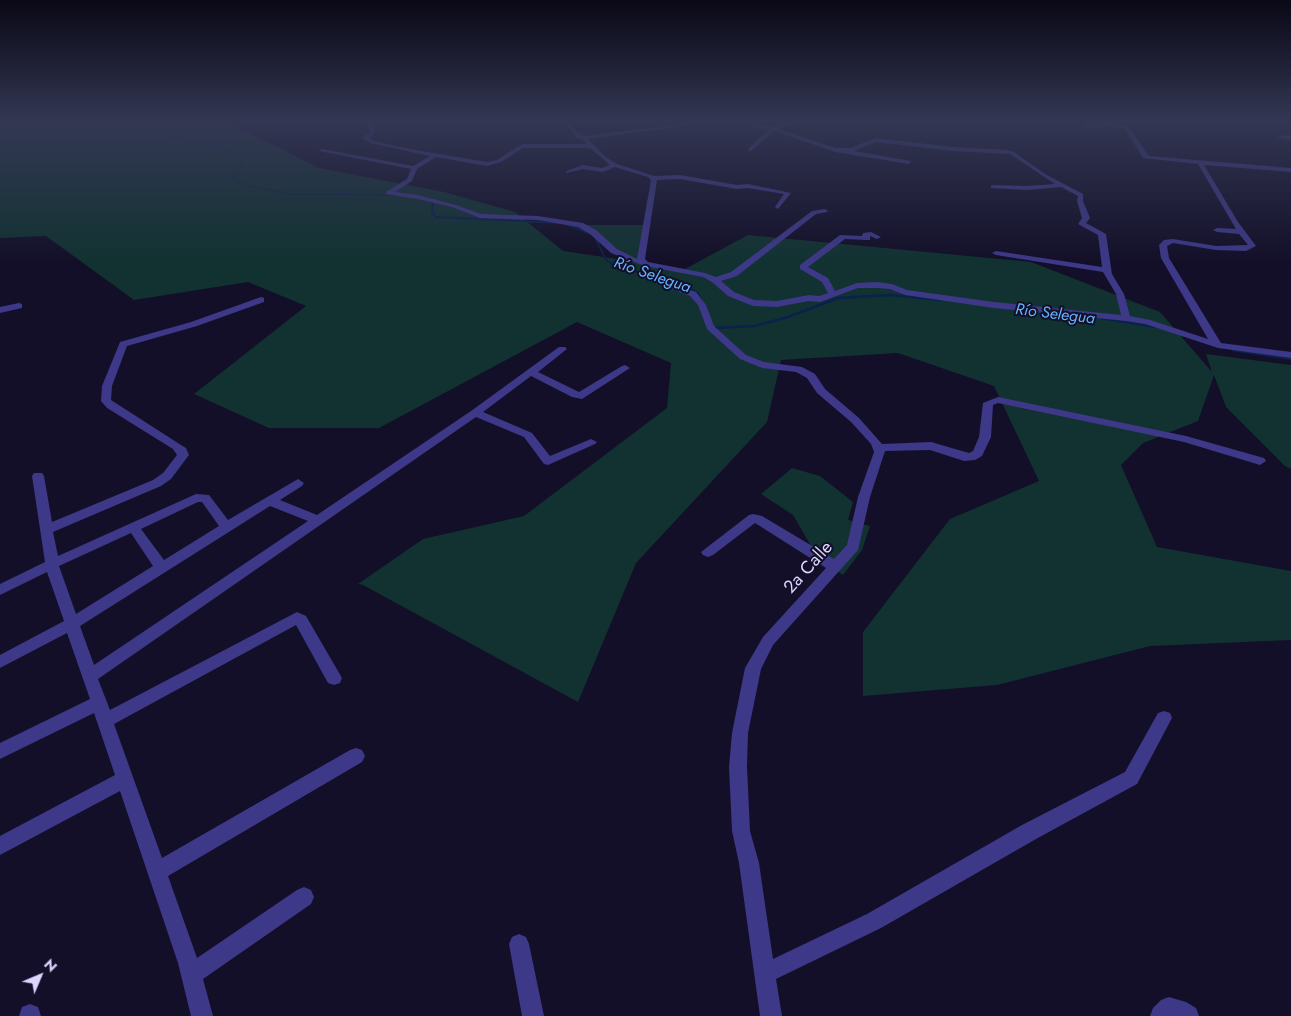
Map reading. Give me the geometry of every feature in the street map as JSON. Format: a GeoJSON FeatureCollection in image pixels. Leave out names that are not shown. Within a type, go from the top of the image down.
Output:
{"type":"FeatureCollection","features":[{"type":"Feature","properties":{"kind":"street"},"geometry":{"type":"LineString","coordinates":[[414,169],[410,180],[390,190],[388,193],[414,196],[454,206],[480,216],[538,218],[580,225],[593,232],[614,251],[637,262],[656,281],[693,294],[702,305],[710,327],[743,357],[762,365],[798,369],[811,376],[822,391],[855,420],[880,448],[931,446],[964,457],[971,457],[978,453],[985,437],[988,404],[998,400],[1186,439],[1260,461]]}},
{"type":"Feature","properties":{"kind":"street"},"geometry":{"type":"LineString","coordinates":[[568,172],[574,169]]}},
{"type":"Feature","properties":{"kind":"street"},"geometry":{"type":"LineString","coordinates":[[628,169],[652,178],[686,178],[788,193],[778,207]]}},
{"type":"Feature","properties":{"kind":"street"},"geometry":{"type":"LineString","coordinates":[[1035,169],[1081,195],[1080,201],[1086,218],[1082,224],[1102,234],[1104,257],[1110,280],[1120,294],[1126,318]]}},
{"type":"Feature","properties":{"kind":"street"},"geometry":{"type":"LineString","coordinates":[[1205,169],[1251,244],[1250,248],[1216,248],[1173,241],[1167,242],[1163,247],[1165,258],[1218,345]]}},
{"type":"Feature","properties":{"kind":"street"},"geometry":{"type":"LineString","coordinates":[[647,271],[642,260],[654,180],[652,178]]}},
{"type":"Feature","properties":{"kind":"street"},"geometry":{"type":"LineString","coordinates":[[993,187],[1027,188],[1062,185]]}},
{"type":"Feature","properties":{"kind":"street"},"geometry":{"type":"LineString","coordinates":[[715,280],[734,274],[814,212],[825,211]]}},
{"type":"Feature","properties":{"kind":"street"},"geometry":{"type":"LineString","coordinates":[[1217,230],[1243,232]]}},
{"type":"Feature","properties":{"kind":"street"},"geometry":{"type":"LineString","coordinates":[[832,294],[825,280],[803,267],[844,237],[867,238],[866,236],[871,234],[877,237]]}},
{"type":"Feature","properties":{"kind":"street"},"geometry":{"type":"LineString","coordinates":[[996,253],[1108,270]]}},
{"type":"Feature","properties":{"kind":"street"},"geometry":{"type":"LineString","coordinates":[[647,271],[696,272],[715,280],[731,294],[753,303],[777,304],[810,298],[820,299],[857,286],[877,285],[892,287],[904,292],[994,306],[1126,318],[1147,322],[1218,345],[1291,355]]}},
{"type":"Feature","properties":{"kind":"street"},"geometry":{"type":"LineString","coordinates":[[46,530],[157,483],[167,476],[183,455],[176,446],[111,406],[106,401],[108,386],[123,344],[212,318],[261,300]]}},
{"type":"Feature","properties":{"kind":"street"},"geometry":{"type":"LineString","coordinates":[[0,310],[19,306]]}},
{"type":"Feature","properties":{"kind":"street"},"geometry":{"type":"LineString","coordinates":[[90,676],[475,413],[562,349]]}},
{"type":"Feature","properties":{"kind":"street"},"geometry":{"type":"LineString","coordinates":[[532,372],[576,395],[582,396],[626,368]]}},
{"type":"Feature","properties":{"kind":"street"},"geometry":{"type":"LineString","coordinates":[[475,413],[528,435],[548,461],[591,442]]}},
{"type":"Feature","properties":{"kind":"street","name":"2a Calle"},"geometry":{"type":"LineString","coordinates":[[771,1016],[749,863],[741,831],[738,767],[740,733],[753,668],[768,641],[853,547],[864,498],[880,456],[880,448]]}},
{"type":"Feature","properties":{"kind":"street"},"geometry":{"type":"LineString","coordinates":[[38,476],[52,564],[191,974],[202,1016]]}},
{"type":"Feature","properties":{"kind":"street"},"geometry":{"type":"LineString","coordinates":[[0,662],[71,624],[298,484]]}},
{"type":"Feature","properties":{"kind":"street"},"geometry":{"type":"LineString","coordinates":[[0,590],[196,498],[205,498],[227,528]]}},
{"type":"Feature","properties":{"kind":"street"},"geometry":{"type":"LineString","coordinates":[[270,501],[318,520]]}},
{"type":"Feature","properties":{"kind":"street"},"geometry":{"type":"LineString","coordinates":[[708,552],[753,518],[758,519],[836,567]]}},
{"type":"Feature","properties":{"kind":"street"},"geometry":{"type":"LineString","coordinates":[[133,526],[162,568]]}},
{"type":"Feature","properties":{"kind":"street"},"geometry":{"type":"LineString","coordinates":[[105,722],[297,618],[302,620],[334,678]]}},
{"type":"Feature","properties":{"kind":"street"},"geometry":{"type":"LineString","coordinates":[[0,751],[98,703]]}},
{"type":"Feature","properties":{"kind":"street"},"geometry":{"type":"LineString","coordinates":[[764,974],[874,921],[1029,832],[1131,778],[1164,718]]}},
{"type":"Feature","properties":{"kind":"street"},"geometry":{"type":"LineString","coordinates":[[156,872],[356,756]]}},
{"type":"Feature","properties":{"kind":"street"},"geometry":{"type":"LineString","coordinates":[[0,846],[125,779]]}},
{"type":"Feature","properties":{"kind":"street"},"geometry":{"type":"LineString","coordinates":[[191,974],[304,897]]}},
{"type":"Feature","properties":{"kind":"street"},"geometry":{"type":"LineString","coordinates":[[520,944],[533,1016]]}},
{"type":"Feature","properties":{"kind":"street"},"geometry":{"type":"LineString","coordinates":[[1161,1016],[1169,1008],[1178,1010],[1188,1016]]}},
{"type":"Feature","properties":{"kind":"green space"},"geometry":{"type":"Polygon","coordinates":[[[0,169],[326,169],[444,192],[515,212],[563,251],[685,269],[748,235],[1031,262],[1160,312],[1212,372],[1206,354],[1291,365],[1291,469],[1285,466],[1226,407],[1214,375],[1198,421],[1143,443],[1121,465],[1157,547],[1291,571],[1291,640],[1150,646],[997,685],[863,696],[863,632],[950,519],[1039,481],[994,386],[898,353],[781,360],[767,422],[636,563],[578,702],[358,584],[423,539],[524,516],[667,408],[671,363],[577,322],[379,428],[269,428],[194,394],[306,306],[248,282],[134,300],[46,236],[0,238],[0,169]]]}},
{"type":"Feature","properties":{"kind":"green space"},"geometry":{"type":"Polygon","coordinates":[[[580,225],[648,225],[641,260],[635,260],[615,252],[580,225]]]}},
{"type":"Feature","properties":{"kind":"green space"},"geometry":{"type":"Polygon","coordinates":[[[792,468],[820,476],[853,502],[848,520],[870,526],[862,550],[843,575],[818,558],[793,515],[761,494],[792,468]]]}},
{"type":"Feature","properties":{"kind":"waterway","name":"Río Selegua"},"geometry":{"type":"LineString","coordinates":[[239,169],[231,179],[248,186],[291,194],[397,195]]}},
{"type":"Feature","properties":{"kind":"waterway","name":"Río Selegua"},"geometry":{"type":"LineString","coordinates":[[430,201],[433,202],[432,213],[436,217],[560,223]]}},
{"type":"Feature","properties":{"kind":"waterway","name":"Río Selegua"},"geometry":{"type":"LineString","coordinates":[[566,224],[591,234]]}},
{"type":"Feature","properties":{"kind":"waterway","name":"Río Selegua"},"geometry":{"type":"LineString","coordinates":[[595,237],[606,260],[615,266],[666,279],[697,292],[699,295]]}},
{"type":"Feature","properties":{"kind":"waterway","name":"Río Selegua"},"geometry":{"type":"LineString","coordinates":[[698,294],[701,300]]}},
{"type":"Feature","properties":{"kind":"waterway","name":"Río Selegua"},"geometry":{"type":"LineString","coordinates":[[714,328],[755,326],[788,317],[838,298],[891,295]]}},
{"type":"Feature","properties":{"kind":"waterway","name":"Río Selegua"},"geometry":{"type":"LineString","coordinates":[[891,295],[940,300]]}},
{"type":"Feature","properties":{"kind":"waterway","name":"Río Selegua"},"geometry":{"type":"LineString","coordinates":[[1100,318],[1156,327]]}},
{"type":"Feature","properties":{"kind":"waterway","name":"Río Selegua"},"geometry":{"type":"LineString","coordinates":[[1233,350],[1291,359]]}}]}
